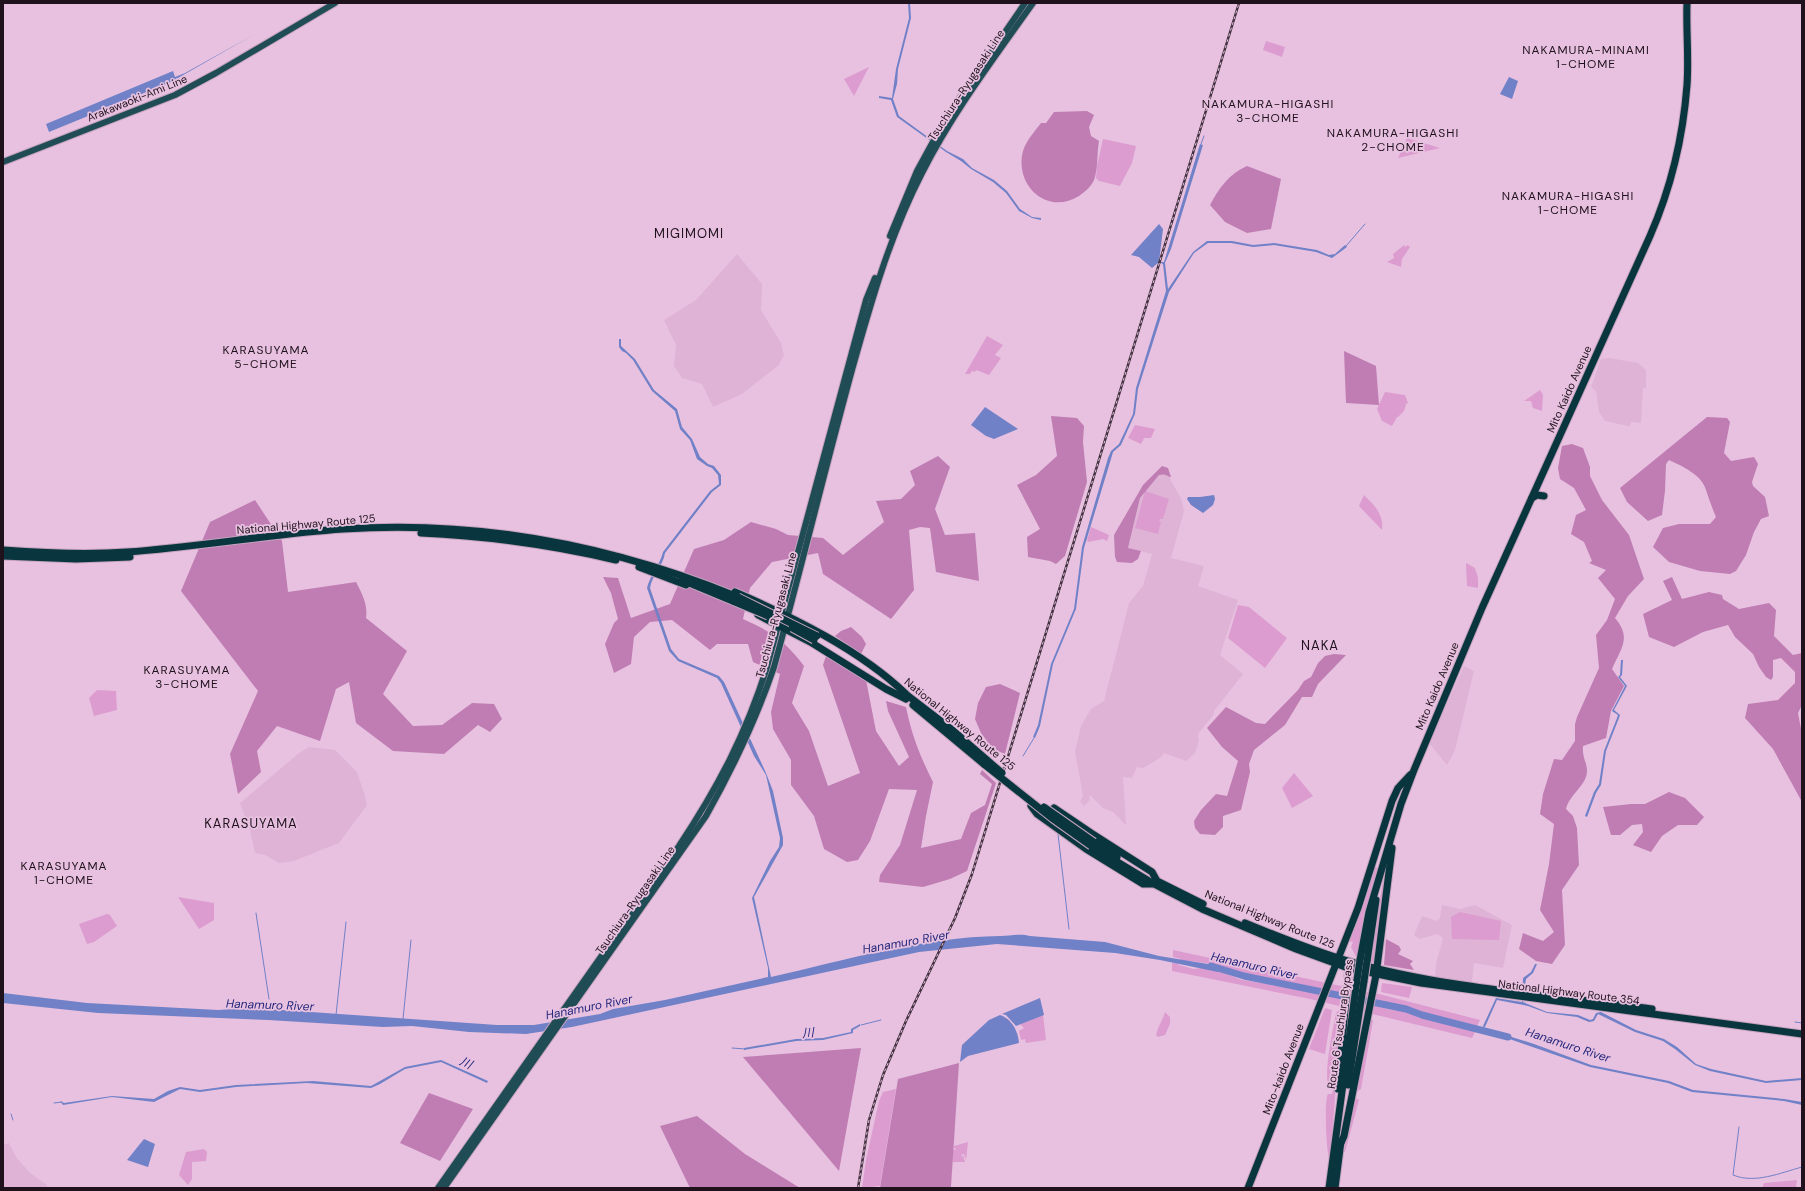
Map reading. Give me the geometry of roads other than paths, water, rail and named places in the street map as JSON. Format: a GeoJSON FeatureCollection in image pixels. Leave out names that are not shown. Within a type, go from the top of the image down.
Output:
{"type":"FeatureCollection","features":[{"type":"Feature","properties":{"kind":"highway","name":"Mito Kaido Avenue"},"geometry":{"type":"LineString","coordinates":[[1414,770],[1482,608],[1650,236],[1670,181],[1680,141],[1685,108],[1688,66],[1687,3]]}},
{"type":"Feature","properties":{"kind":"highway"},"geometry":{"type":"LineString","coordinates":[[1532,498],[1537,495],[1544,496]]}},
{"type":"Feature","properties":{"kind":"highway","name":"National Highway Route 125"},"geometry":{"type":"LineString","coordinates":[[3,550],[77,553],[124,552],[322,531],[414,528],[473,530],[531,537],[587,548],[640,564],[737,599],[815,638],[906,696],[950,728],[987,763],[1093,844],[1156,883],[1236,920],[1336,961]]}},
{"type":"Feature","properties":{"kind":"highway","name":"National Highway Route 125"},"geometry":{"type":"LineString","coordinates":[[3,556],[76,559],[125,557],[326,535],[414,532],[472,536],[531,543],[640,564]]}},
{"type":"Feature","properties":{"kind":"highway"},"geometry":{"type":"LineString","coordinates":[[640,564],[673,568],[693,575],[753,600],[784,615],[840,645],[875,667],[892,680],[906,696]]}},
{"type":"Feature","properties":{"kind":"highway"},"geometry":{"type":"LineString","coordinates":[[640,564],[781,626],[812,643],[886,689],[906,696]]}},
{"type":"Feature","properties":{"kind":"highway","name":"Route 6 Tsuchiura Bypass"},"geometry":{"type":"LineString","coordinates":[[1329,1188],[1363,960],[1383,865],[1414,770]]}},
{"type":"Feature","properties":{"kind":"highway","name":"Mito-kaido Avenue"},"geometry":{"type":"LineString","coordinates":[[1248,1188],[1366,888],[1392,801],[1398,788],[1414,770]]}},
{"type":"Feature","properties":{"kind":"highway"},"geometry":{"type":"LineString","coordinates":[[1031,806],[1037,814],[1086,849],[1143,884],[1156,883],[1152,872],[1091,834],[1054,808]]}},
{"type":"Feature","properties":{"kind":"highway"},"geometry":{"type":"LineString","coordinates":[[1340,1145],[1344,1136],[1376,975],[1383,907],[1395,826]]}},
{"type":"Feature","properties":{"kind":"highway","name":"National Highway Route 354"},"geometry":{"type":"LineString","coordinates":[[1336,961],[1376,975],[1500,994],[1802,1034]]}},
{"type":"Feature","properties":{"kind":"highway"},"geometry":{"type":"LineString","coordinates":[[1333,1157],[1349,965]]}},
{"type":"Feature","properties":{"kind":"highway","name":"National Highway Route 354"},"geometry":{"type":"LineString","coordinates":[[1376,975],[1421,977],[1497,989],[1802,1029]]}},
{"type":"Feature","properties":{"kind":"highway","name":"Route 6 Tsuchiura Bypass"},"geometry":{"type":"LineString","coordinates":[[1335,1188],[1356,1009]]}},
{"type":"Feature","properties":{"kind":"main road","name":"Arakawaoki-Ami Line"},"geometry":{"type":"LineString","coordinates":[[3,162],[175,95],[216,73],[335,3]]}},
{"type":"Feature","properties":{"kind":"main road","name":"Tsuchiura-Ryugasaki Line"},"geometry":{"type":"LineString","coordinates":[[784,615],[866,300],[904,199],[917,171],[946,118],[1025,3]]}},
{"type":"Feature","properties":{"kind":"main road","name":"Tsuchiura-Ryugasaki Line"},"geometry":{"type":"LineString","coordinates":[[444,1188],[551,1036],[565,1012],[679,846],[700,814],[739,744],[758,696],[781,626],[881,269],[908,202],[937,145],[986,69],[1033,3]]}},
{"type":"Feature","properties":{"kind":"main road","name":"Tsuchiura-Ryugasaki Line"},"geometry":{"type":"LineString","coordinates":[[438,1188],[544,1037],[565,1012]]}},
{"type":"Feature","properties":{"kind":"water"},"geometry":{"type":"Polygon","coordinates":[[[908,3],[910,3],[911,18],[898,69],[897,84],[893,99],[899,116],[947,151],[963,159],[972,168],[994,180],[1007,191],[1020,209],[1032,217],[1041,218],[1041,220],[1032,218],[1019,211],[1006,193],[993,182],[971,169],[897,117],[891,100],[879,98],[879,96],[892,98],[896,69],[909,18],[908,3]]]}},
{"type":"Feature","properties":{"kind":"water"},"geometry":{"type":"Polygon","coordinates":[[[255,34],[171,82],[49,132],[46,124],[173,71],[175,77],[185,73],[255,34]]]}},
{"type":"Feature","properties":{"kind":"water"},"geometry":{"type":"Polygon","coordinates":[[[1509,77],[1518,81],[1512,99],[1500,94],[1509,77]]]}},
{"type":"Feature","properties":{"kind":"water"},"geometry":{"type":"Polygon","coordinates":[[[1200,144],[1203,145],[1171,249],[1165,263],[1168,289],[1193,252],[1207,241],[1232,241],[1253,245],[1274,243],[1317,250],[1329,255],[1335,254],[1345,245],[1347,247],[1332,258],[1316,252],[1274,245],[1253,247],[1231,243],[1208,243],[1194,253],[1169,292],[1138,389],[1135,414],[1121,445],[1113,452],[1084,548],[1076,609],[1053,664],[1040,726],[1035,738],[1033,737],[1038,725],[1051,664],[1074,609],[1082,547],[1108,458],[1111,451],[1119,444],[1133,414],[1136,388],[1166,291],[1163,264],[1159,262],[1164,262],[1200,144]]]}},
{"type":"Feature","properties":{"kind":"water"},"geometry":{"type":"Polygon","coordinates":[[[1159,224],[1163,229],[1159,262],[1152,268],[1139,257],[1131,255],[1159,224]]]}},
{"type":"Feature","properties":{"kind":"water"},"geometry":{"type":"Polygon","coordinates":[[[619,339],[621,339],[621,346],[635,359],[654,390],[677,409],[682,427],[692,439],[700,457],[708,464],[714,466],[721,475],[721,485],[712,492],[665,553],[650,588],[671,649],[679,659],[719,676],[724,682],[766,773],[773,791],[783,838],[783,845],[754,897],[771,977],[885,950],[942,940],[1019,935],[1105,942],[1159,956],[1220,966],[1218,972],[1160,960],[1115,953],[997,944],[919,952],[572,1027],[526,1034],[469,1032],[412,1026],[383,1027],[268,1020],[98,1013],[3,1003],[3,993],[87,1003],[218,1010],[248,1008],[497,1025],[534,1025],[600,1014],[613,1009],[665,1000],[768,977],[768,968],[752,898],[770,861],[779,847],[780,838],[766,775],[754,756],[721,683],[717,678],[678,661],[669,651],[647,588],[663,552],[710,491],[719,484],[718,475],[712,468],[697,459],[690,440],[680,429],[675,411],[652,391],[633,360],[619,347],[619,339]]]}},
{"type":"Feature","properties":{"kind":"water"},"geometry":{"type":"Polygon","coordinates":[[[985,407],[1018,429],[994,439],[986,436],[971,425],[985,407]]]}},
{"type":"Feature","properties":{"kind":"water"},"geometry":{"type":"Polygon","coordinates":[[[1214,495],[1215,499],[1213,505],[1203,513],[1191,505],[1187,499],[1188,497],[1214,495]]]}},
{"type":"Feature","properties":{"kind":"water"},"geometry":{"type":"Polygon","coordinates":[[[1621,660],[1623,660],[1622,675],[1620,677],[1627,686],[1614,710],[1620,715],[1606,751],[1601,785],[1596,793],[1587,817],[1585,816],[1594,792],[1599,784],[1604,751],[1618,715],[1612,711],[1625,686],[1618,677],[1620,675],[1621,660]]]}},
{"type":"Feature","properties":{"kind":"water"},"geometry":{"type":"Polygon","coordinates":[[[1535,964],[1537,964],[1533,973],[1526,979],[1523,1002],[1547,1012],[1578,1015],[1590,1020],[1593,1019],[1596,1013],[1601,1012],[1636,1030],[1664,1039],[1677,1047],[1696,1064],[1711,1069],[1766,1081],[1802,1078],[1802,1080],[1766,1083],[1710,1071],[1695,1065],[1663,1041],[1635,1032],[1598,1014],[1594,1021],[1589,1022],[1577,1017],[1547,1013],[1528,1006],[1497,1000],[1485,1027],[1483,1026],[1496,998],[1522,1002],[1523,978],[1531,972],[1535,964]]]}},
{"type":"Feature","properties":{"kind":"water"},"geometry":{"type":"Polygon","coordinates":[[[1040,998],[1044,1015],[1016,1026],[1006,1015],[1002,1014],[1040,998]]]}},
{"type":"Feature","properties":{"kind":"water"},"geometry":{"type":"Polygon","coordinates":[[[1000,1015],[1008,1019],[1014,1026],[1019,1043],[968,1056],[960,1062],[962,1045],[989,1020],[1000,1015]]]}},
{"type":"Feature","properties":{"kind":"water"},"geometry":{"type":"Polygon","coordinates":[[[860,1024],[860,1026],[853,1030],[853,1033],[823,1040],[796,1041],[744,1050],[744,1048],[796,1039],[823,1038],[851,1032],[851,1029],[860,1024]]]}},
{"type":"Feature","properties":{"kind":"water"},"geometry":{"type":"Polygon","coordinates":[[[1499,1033],[1591,1065],[1669,1081],[1693,1090],[1784,1099],[1802,1102],[1802,1105],[1784,1101],[1692,1092],[1668,1083],[1590,1067],[1498,1035],[1499,1033]]]}},
{"type":"Feature","properties":{"kind":"water"},"geometry":{"type":"Polygon","coordinates":[[[441,1060],[488,1081],[487,1083],[441,1062],[405,1069],[371,1088],[307,1083],[236,1087],[200,1092],[180,1089],[154,1102],[112,1097],[63,1105],[60,1101],[64,1103],[112,1096],[154,1099],[168,1091],[180,1087],[200,1090],[236,1085],[313,1081],[371,1086],[405,1067],[441,1060]]]}},
{"type":"Feature","properties":{"kind":"water"},"geometry":{"type":"Polygon","coordinates":[[[144,1139],[155,1144],[148,1167],[127,1160],[144,1139]]]}},
{"type":"Feature","properties":{"kind":"waterway"},"geometry":{"type":"LineString","coordinates":[[1201,144],[1204,136]]}},
{"type":"Feature","properties":{"kind":"waterway"},"geometry":{"type":"LineString","coordinates":[[1346,246],[1365,224]]}},
{"type":"Feature","properties":{"kind":"waterway"},"geometry":{"type":"LineString","coordinates":[[1023,756],[1034,738]]}},
{"type":"Feature","properties":{"kind":"waterway"},"geometry":{"type":"LineString","coordinates":[[1058,834],[1069,929]]}},
{"type":"Feature","properties":{"kind":"waterway"},"geometry":{"type":"LineString","coordinates":[[256,913],[269,999]]}},
{"type":"Feature","properties":{"kind":"waterway"},"geometry":{"type":"LineString","coordinates":[[336,1015],[346,922]]}},
{"type":"Feature","properties":{"kind":"waterway"},"geometry":{"type":"LineString","coordinates":[[403,1019],[411,940]]}},
{"type":"Feature","properties":{"kind":"waterway","name":"Hanamuro River"},"geometry":{"type":"LineString","coordinates":[[1211,966],[1244,976],[1406,1009],[1422,1015],[1508,1037]]}},
{"type":"Feature","properties":{"kind":"waterway"},"geometry":{"type":"LineString","coordinates":[[269,1004],[270,1009]]}},
{"type":"Feature","properties":{"kind":"waterway","name":"川"},"geometry":{"type":"LineString","coordinates":[[861,1025],[881,1020]]}},
{"type":"Feature","properties":{"kind":"waterway"},"geometry":{"type":"LineString","coordinates":[[1795,1022],[1802,1023]]}},
{"type":"Feature","properties":{"kind":"waterway","name":"Hanamuro River"},"geometry":{"type":"LineString","coordinates":[[1481,1031],[1484,1026]]}},
{"type":"Feature","properties":{"kind":"waterway","name":"川"},"geometry":{"type":"LineString","coordinates":[[732,1048],[745,1049]]}},
{"type":"Feature","properties":{"kind":"waterway"},"geometry":{"type":"LineString","coordinates":[[54,1103],[62,1102]]}},
{"type":"Feature","properties":{"kind":"waterway"},"geometry":{"type":"LineString","coordinates":[[11,1114],[13,1120]]}},
{"type":"Feature","properties":{"kind":"waterway"},"geometry":{"type":"LineString","coordinates":[[1739,1127],[1733,1175],[1750,1178],[1768,1177],[1802,1167]]}},
{"type":"Feature","properties":{"kind":"railway"},"geometry":{"type":"LineString","coordinates":[[858,1188],[869,1120],[883,1075],[906,1021],[955,918],[972,874],[1239,3]]}},
{"type":"Feature","properties":{"kind":"district","name":"NAKAMURA-MINAMI 1-CHOME"},"geometry":{"type":"Point","coordinates":[1586,57]}},
{"type":"Feature","properties":{"kind":"district","name":"NAKAMURA-HIGASHI 3-CHOME"},"geometry":{"type":"Point","coordinates":[1268,111]}},
{"type":"Feature","properties":{"kind":"district","name":"NAKAMURA-HIGASHI 2-CHOME"},"geometry":{"type":"Point","coordinates":[1393,140]}},
{"type":"Feature","properties":{"kind":"district","name":"NAKAMURA-HIGASHI 1-CHOME"},"geometry":{"type":"Point","coordinates":[1568,203]}},
{"type":"Feature","properties":{"kind":"district","name":"MIGIMOMI"},"geometry":{"type":"Point","coordinates":[689,233]}},
{"type":"Feature","properties":{"kind":"district","name":"KARASUYAMA 5-CHOME"},"geometry":{"type":"Point","coordinates":[266,357]}},
{"type":"Feature","properties":{"kind":"district","name":"NAKA"},"geometry":{"type":"Point","coordinates":[1320,645]}},
{"type":"Feature","properties":{"kind":"district","name":"KARASUYAMA 3-CHOME"},"geometry":{"type":"Point","coordinates":[187,677]}},
{"type":"Feature","properties":{"kind":"district","name":"KARASUYAMA"},"geometry":{"type":"Point","coordinates":[251,823]}},
{"type":"Feature","properties":{"kind":"district","name":"KARASUYAMA 1-CHOME"},"geometry":{"type":"Point","coordinates":[64,873]}}]}
